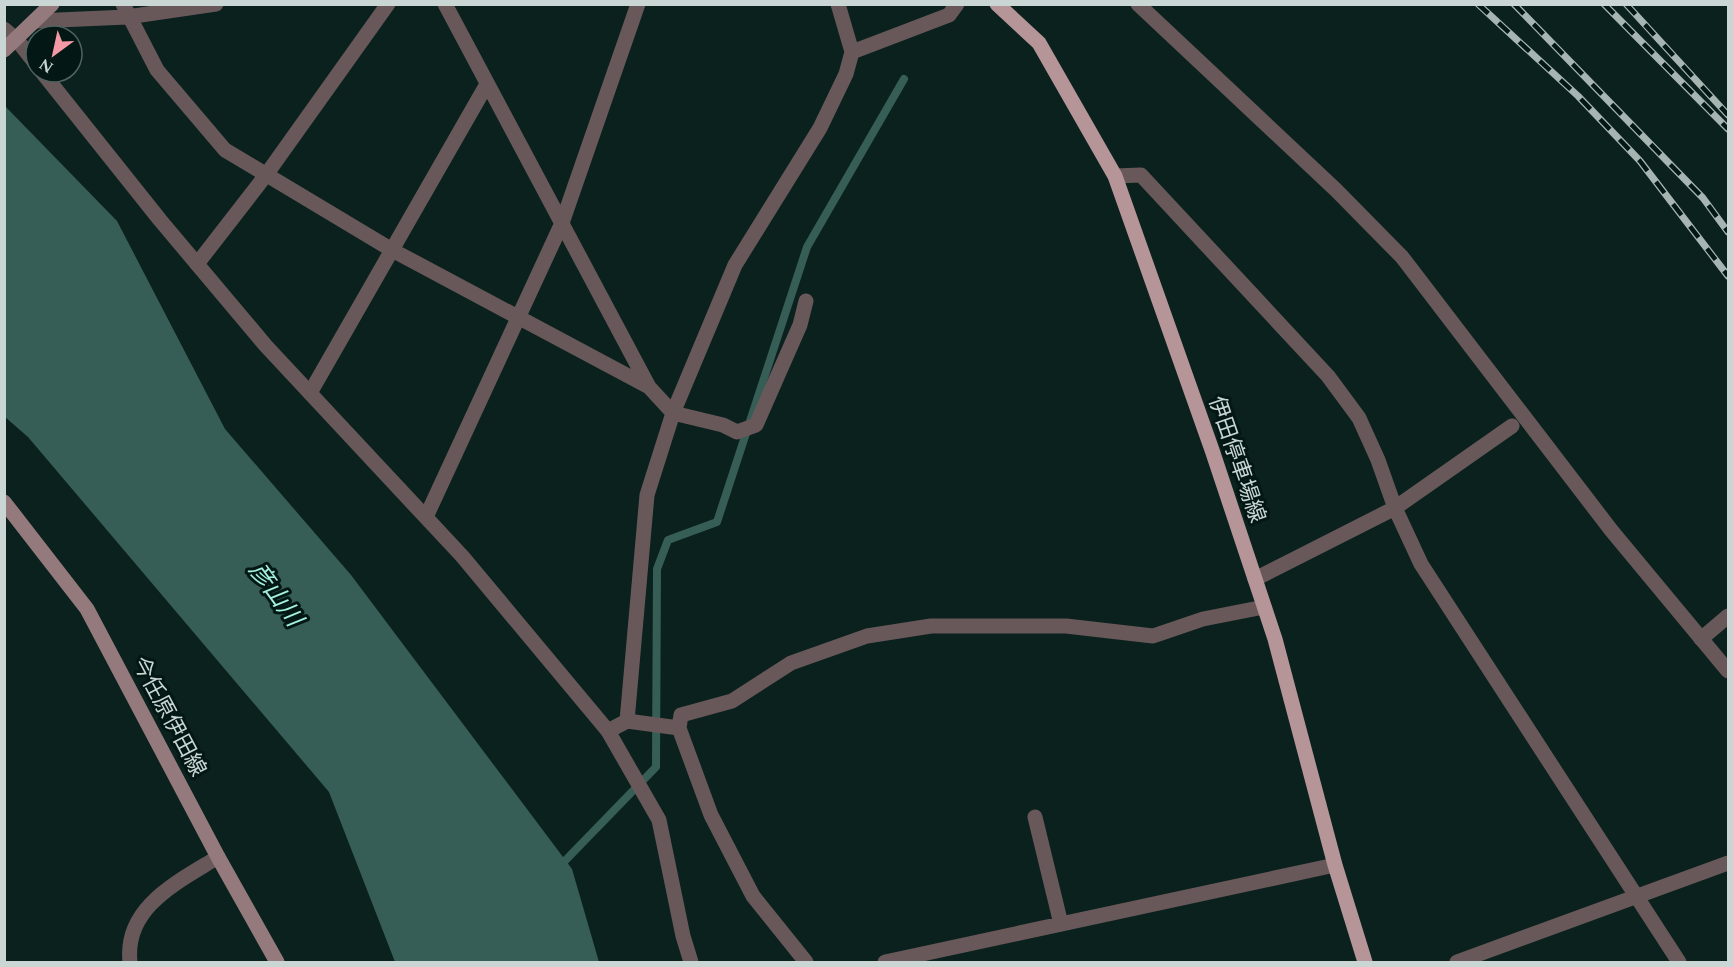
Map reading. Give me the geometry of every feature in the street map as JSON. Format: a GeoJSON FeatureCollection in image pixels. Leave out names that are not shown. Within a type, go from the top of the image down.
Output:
{"type":"FeatureCollection","features":[{"type":"Feature","properties":{"kind":"main road"},"geometry":{"type":"LineString","coordinates":[[4,50],[52,4]]}},
{"type":"Feature","properties":{"kind":"main road","name":"伊田停車場線"},"geometry":{"type":"LineString","coordinates":[[997,4],[1040,44],[1062,79],[1115,176],[1264,607],[1335,865],[1365,963]]}},
{"type":"Feature","properties":{"kind":"main road","name":"今任原伊田線"},"geometry":{"type":"LineString","coordinates":[[4,502],[87,609],[218,857],[277,963]]}},
{"type":"Feature","properties":{"kind":"street"},"geometry":{"type":"LineString","coordinates":[[36,21],[216,4]]}},
{"type":"Feature","properties":{"kind":"street"},"geometry":{"type":"LineString","coordinates":[[197,264],[266,175],[388,4]]}},
{"type":"Feature","properties":{"kind":"street"},"geometry":{"type":"LineString","coordinates":[[445,4],[649,387],[673,413],[723,425],[737,432],[756,425],[800,325],[806,301]]}},
{"type":"Feature","properties":{"kind":"street"},"geometry":{"type":"LineString","coordinates":[[426,517],[562,223],[638,4]]}},
{"type":"Feature","properties":{"kind":"street"},"geometry":{"type":"LineString","coordinates":[[634,721],[647,495],[673,413],[735,265],[820,128],[846,75],[852,52],[838,4]]}},
{"type":"Feature","properties":{"kind":"street"},"geometry":{"type":"LineString","coordinates":[[852,52],[949,15],[957,4]]}},
{"type":"Feature","properties":{"kind":"street"},"geometry":{"type":"LineString","coordinates":[[1138,4],[1336,190],[1401,257],[1611,530],[1728,671]]}},
{"type":"Feature","properties":{"kind":"street"},"geometry":{"type":"LineString","coordinates":[[125,11],[157,70],[225,150],[392,250],[649,387]]}},
{"type":"Feature","properties":{"kind":"street"},"geometry":{"type":"LineString","coordinates":[[4,29],[24,49]]}},
{"type":"Feature","properties":{"kind":"street"},"geometry":{"type":"LineString","coordinates":[[52,84],[266,346],[462,556],[608,731],[659,819],[683,936],[691,963]]}},
{"type":"Feature","properties":{"kind":"street"},"geometry":{"type":"LineString","coordinates":[[310,393],[487,84]]}},
{"type":"Feature","properties":{"kind":"street"},"geometry":{"type":"LineString","coordinates":[[1115,176],[1141,175],[1328,376],[1359,418],[1378,460],[1395,508],[1421,564],[1678,963]]}},
{"type":"Feature","properties":{"kind":"street"},"geometry":{"type":"LineString","coordinates":[[1255,579],[1395,508],[1512,426]]}},
{"type":"Feature","properties":{"kind":"street"},"geometry":{"type":"LineString","coordinates":[[806,963],[753,896],[711,815],[677,727],[681,715],[732,701],[791,663],[867,636],[931,626],[1066,626],[1153,636],[1203,619],[1264,607]]}},
{"type":"Feature","properties":{"kind":"street"},"geometry":{"type":"LineString","coordinates":[[1701,639],[1728,616]]}},
{"type":"Feature","properties":{"kind":"street"},"geometry":{"type":"LineString","coordinates":[[608,731],[634,721],[677,727]]}},
{"type":"Feature","properties":{"kind":"street"},"geometry":{"type":"LineString","coordinates":[[1035,816],[1061,924]]}},
{"type":"Feature","properties":{"kind":"street"},"geometry":{"type":"LineString","coordinates":[[130,963],[133,931],[154,899],[159,893],[218,857]]}},
{"type":"Feature","properties":{"kind":"street"},"geometry":{"type":"LineString","coordinates":[[1457,963],[1728,863]]}},
{"type":"Feature","properties":{"kind":"street"},"geometry":{"type":"LineString","coordinates":[[885,963],[1335,865]]}},
{"type":"Feature","properties":{"kind":"water","name":"彦山川"},"geometry":{"type":"Polygon","coordinates":[[[4,105],[117,221],[225,429],[351,575],[572,869],[599,962],[395,962],[329,792],[28,437],[5,417],[4,105]]]}},
{"type":"Feature","properties":{"kind":"waterway"},"geometry":{"type":"LineString","coordinates":[[558,868],[656,767],[657,569],[668,540],[717,522],[807,247],[904,79]]}},
{"type":"Feature","properties":{"kind":"railway"},"geometry":{"type":"LineString","coordinates":[[1478,4],[1578,96],[1640,161],[1728,276]]}},
{"type":"Feature","properties":{"kind":"railway"},"geometry":{"type":"LineString","coordinates":[[1514,4],[1703,198],[1728,232]]}},
{"type":"Feature","properties":{"kind":"railway"},"geometry":{"type":"LineString","coordinates":[[1604,4],[1728,129]]}},
{"type":"Feature","properties":{"kind":"railway"},"geometry":{"type":"LineString","coordinates":[[1626,4],[1728,115]]}}]}
